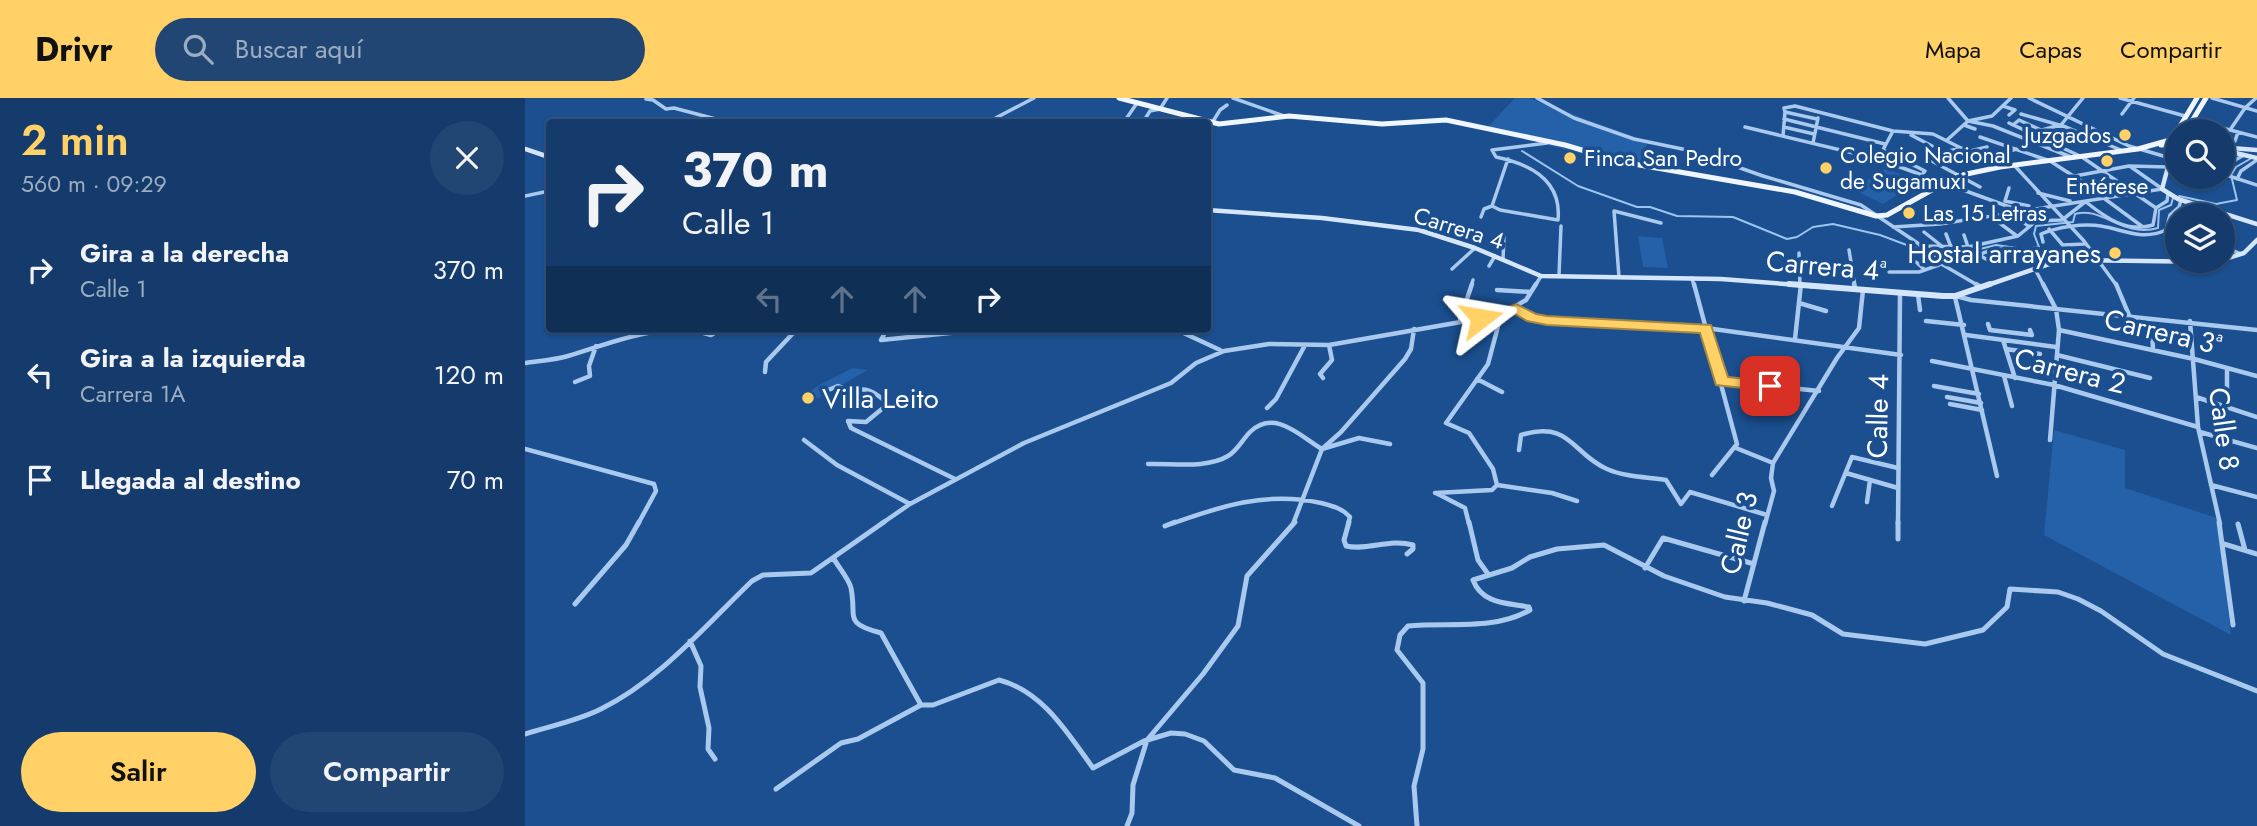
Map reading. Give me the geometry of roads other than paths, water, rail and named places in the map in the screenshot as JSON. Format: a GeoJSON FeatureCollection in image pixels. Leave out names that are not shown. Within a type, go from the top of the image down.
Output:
{"type":"FeatureCollection","features":[{"type":"Feature","properties":{"kind":"main road"},"geometry":{"type":"LineString","coordinates":[[1119,98],[1186,119]]}},
{"type":"Feature","properties":{"kind":"main road"},"geometry":{"type":"LineString","coordinates":[[2184,119],[2197,98]]}},
{"type":"Feature","properties":{"kind":"main road"},"geometry":{"type":"LineString","coordinates":[[2193,119],[2206,98]]}},
{"type":"Feature","properties":{"kind":"main road"},"geometry":{"type":"LineString","coordinates":[[1212,123],[1285,116],[1382,124],[1446,120],[1622,162],[1795,192],[1876,216],[1887,215],[1957,176],[2000,167],[2143,149],[2165,144]]}},
{"type":"Feature","properties":{"kind":"street"},"geometry":{"type":"LineString","coordinates":[[994,119],[1034,98]]}},
{"type":"Feature","properties":{"kind":"street"},"geometry":{"type":"LineString","coordinates":[[1145,119],[1150,111],[1160,109],[1167,98]]}},
{"type":"Feature","properties":{"kind":"street"},"geometry":{"type":"LineString","coordinates":[[1233,98],[1285,116]]}},
{"type":"Feature","properties":{"kind":"street"},"geometry":{"type":"LineString","coordinates":[[1537,98],[1574,118],[1634,139],[1692,151],[1763,176],[1861,205],[1940,265],[1982,288]]}},
{"type":"Feature","properties":{"kind":"street"},"geometry":{"type":"LineString","coordinates":[[1948,98],[1968,121],[1993,126],[2079,158]]}},
{"type":"Feature","properties":{"kind":"street"},"geometry":{"type":"LineString","coordinates":[[1947,140],[1968,121],[1992,116],[2011,98]]}},
{"type":"Feature","properties":{"kind":"street"},"geometry":{"type":"LineString","coordinates":[[2032,98],[2068,116]]}},
{"type":"Feature","properties":{"kind":"street"},"geometry":{"type":"LineString","coordinates":[[2032,98],[2143,149],[2165,156]]}},
{"type":"Feature","properties":{"kind":"street"},"geometry":{"type":"LineString","coordinates":[[2043,103],[2048,98]]}},
{"type":"Feature","properties":{"kind":"street"},"geometry":{"type":"LineString","coordinates":[[2042,130],[2061,125],[2083,98]]}},
{"type":"Feature","properties":{"kind":"street"},"geometry":{"type":"LineString","coordinates":[[2120,98],[2185,116]]}},
{"type":"Feature","properties":{"kind":"street"},"geometry":{"type":"LineString","coordinates":[[2212,98],[2257,111]]}},
{"type":"Feature","properties":{"kind":"street"},"geometry":{"type":"LineString","coordinates":[[2235,123],[2256,98]]}},
{"type":"Feature","properties":{"kind":"street"},"geometry":{"type":"LineString","coordinates":[[646,99],[666,108],[708,119]]}},
{"type":"Feature","properties":{"kind":"street"},"geometry":{"type":"LineString","coordinates":[[2122,114],[2133,100]]}},
{"type":"Feature","properties":{"kind":"street"},"geometry":{"type":"LineString","coordinates":[[1126,119],[1137,103]]}},
{"type":"Feature","properties":{"kind":"street"},"geometry":{"type":"LineString","coordinates":[[1212,123],[1220,110],[1227,105]]}},
{"type":"Feature","properties":{"kind":"street"},"geometry":{"type":"LineString","coordinates":[[1783,136],[1784,108],[1795,106],[1893,131],[1924,132],[1947,140],[2000,167]]}},
{"type":"Feature","properties":{"kind":"street"},"geometry":{"type":"LineString","coordinates":[[2003,106],[2015,110],[2009,115]]}},
{"type":"Feature","properties":{"kind":"street"},"geometry":{"type":"LineString","coordinates":[[1785,112],[1817,119]]}},
{"type":"Feature","properties":{"kind":"street"},"geometry":{"type":"LineString","coordinates":[[1813,143],[1819,113]]}},
{"type":"Feature","properties":{"kind":"street"},"geometry":{"type":"LineString","coordinates":[[2021,114],[2061,125],[2124,151]]}},
{"type":"Feature","properties":{"kind":"street"},"geometry":{"type":"LineString","coordinates":[[1784,119],[1885,144]]}},
{"type":"Feature","properties":{"kind":"street"},"geometry":{"type":"LineString","coordinates":[[2013,125],[2019,120],[2067,142]]}},
{"type":"Feature","properties":{"kind":"street"},"geometry":{"type":"LineString","coordinates":[[2008,123],[2102,171],[2156,208]]}},
{"type":"Feature","properties":{"kind":"street"},"geometry":{"type":"LineString","coordinates":[[1963,125],[1975,129]]}},
{"type":"Feature","properties":{"kind":"street"},"geometry":{"type":"LineString","coordinates":[[1745,127],[1878,159],[2018,210]]}},
{"type":"Feature","properties":{"kind":"street"},"geometry":{"type":"LineString","coordinates":[[1784,127],[1814,134]]}},
{"type":"Feature","properties":{"kind":"street"},"geometry":{"type":"LineString","coordinates":[[1878,159],[1893,131]]}},
{"type":"Feature","properties":{"kind":"street"},"geometry":{"type":"LineString","coordinates":[[2235,131],[2257,137]]}},
{"type":"Feature","properties":{"kind":"street"},"geometry":{"type":"LineString","coordinates":[[2235,141],[2238,132]]}},
{"type":"Feature","properties":{"kind":"street"},"geometry":{"type":"LineString","coordinates":[[1911,135],[1931,146]]}},
{"type":"Feature","properties":{"kind":"street"},"geometry":{"type":"LineString","coordinates":[[1923,141],[1940,137]]}},
{"type":"Feature","properties":{"kind":"street"},"geometry":{"type":"LineString","coordinates":[[1980,137],[2050,161],[2106,198],[2144,228]]}},
{"type":"Feature","properties":{"kind":"street"},"geometry":{"type":"LineString","coordinates":[[1481,217],[1484,209],[1492,206],[1500,210],[1558,220],[1561,207],[1548,179],[1519,161],[1496,157],[1492,150],[1551,143]]}},
{"type":"Feature","properties":{"kind":"street"},"geometry":{"type":"LineString","coordinates":[[1968,151],[1987,147]]}},
{"type":"Feature","properties":{"kind":"street"},"geometry":{"type":"LineString","coordinates":[[1955,160],[1943,152],[1963,148]]}},
{"type":"Feature","properties":{"kind":"street"},"geometry":{"type":"LineString","coordinates":[[525,149],[546,156]]}},
{"type":"Feature","properties":{"kind":"street"},"geometry":{"type":"LineString","coordinates":[[2005,153],[2016,149]]}},
{"type":"Feature","properties":{"kind":"street"},"geometry":{"type":"LineString","coordinates":[[2235,149],[2257,151]]}},
{"type":"Feature","properties":{"kind":"street"},"geometry":{"type":"LineString","coordinates":[[1883,150],[1925,171],[1921,176]]}},
{"type":"Feature","properties":{"kind":"street"},"geometry":{"type":"LineString","coordinates":[[2235,160],[2257,151]]}},
{"type":"Feature","properties":{"kind":"street"},"geometry":{"type":"LineString","coordinates":[[2235,152],[2257,159]]}},
{"type":"Feature","properties":{"kind":"street"},"geometry":{"type":"LineString","coordinates":[[1492,206],[1508,159]]}},
{"type":"Feature","properties":{"kind":"street"},"geometry":{"type":"LineString","coordinates":[[2257,159],[2236,178],[2257,185]]}},
{"type":"Feature","properties":{"kind":"street"},"geometry":{"type":"LineString","coordinates":[[1930,160],[1980,187]]}},
{"type":"Feature","properties":{"kind":"street"},"geometry":{"type":"LineString","coordinates":[[2014,165],[2048,205],[2102,260],[2132,314],[2134,327]]}},
{"type":"Feature","properties":{"kind":"street"},"geometry":{"type":"LineString","coordinates":[[2074,176],[2129,166],[2165,167]]}},
{"type":"Feature","properties":{"kind":"street"},"geometry":{"type":"LineString","coordinates":[[2129,166],[2183,203]]}},
{"type":"Feature","properties":{"kind":"street"},"geometry":{"type":"LineString","coordinates":[[2162,188],[2165,178]]}},
{"type":"Feature","properties":{"kind":"street"},"geometry":{"type":"LineString","coordinates":[[2004,203],[2009,188]]}},
{"type":"Feature","properties":{"kind":"street"},"geometry":{"type":"LineString","coordinates":[[1892,227],[1940,224],[2162,188]]}},
{"type":"Feature","properties":{"kind":"street"},"geometry":{"type":"LineString","coordinates":[[525,196],[546,192]]}},
{"type":"Feature","properties":{"kind":"street"},"geometry":{"type":"LineString","coordinates":[[2037,193],[2073,202]]}},
{"type":"Feature","properties":{"kind":"street"},"geometry":{"type":"LineString","coordinates":[[2175,203],[2177,198]]}},
{"type":"Feature","properties":{"kind":"street"},"geometry":{"type":"LineString","coordinates":[[2156,208],[2177,198],[2257,225]]}},
{"type":"Feature","properties":{"kind":"street"},"geometry":{"type":"LineString","coordinates":[[2085,202],[2113,222],[2144,228],[2155,221],[2156,208]]}},
{"type":"Feature","properties":{"kind":"street"},"geometry":{"type":"LineString","coordinates":[[2043,242],[2042,234],[2066,224],[2085,202]]}},
{"type":"Feature","properties":{"kind":"street"},"geometry":{"type":"LineString","coordinates":[[2004,203],[2033,208]]}},
{"type":"Feature","properties":{"kind":"street"},"geometry":{"type":"LineString","coordinates":[[2081,206],[2091,206]]}},
{"type":"Feature","properties":{"kind":"street","name":"Carrera 4"},"geometry":{"type":"LineString","coordinates":[[1211,210],[1322,218],[1419,230],[1475,248],[1541,276]]}},
{"type":"Feature","properties":{"kind":"street"},"geometry":{"type":"LineString","coordinates":[[1211,213],[1215,210]]}},
{"type":"Feature","properties":{"kind":"street"},"geometry":{"type":"LineString","coordinates":[[1619,277],[1614,211],[1661,222]]}},
{"type":"Feature","properties":{"kind":"street"},"geometry":{"type":"LineString","coordinates":[[2011,212],[2028,226]]}},
{"type":"Feature","properties":{"kind":"street"},"geometry":{"type":"LineString","coordinates":[[1989,216],[2018,236]]}},
{"type":"Feature","properties":{"kind":"street"},"geometry":{"type":"LineString","coordinates":[[1924,251],[1944,247],[1968,247],[2018,236],[2028,226],[2043,220],[2096,225],[2139,236],[2154,237],[2165,231]]}},
{"type":"Feature","properties":{"kind":"street"},"geometry":{"type":"LineString","coordinates":[[1559,275],[1561,226]]}},
{"type":"Feature","properties":{"kind":"street"},"geometry":{"type":"LineString","coordinates":[[2049,229],[2067,250]]}},
{"type":"Feature","properties":{"kind":"street"},"geometry":{"type":"LineString","coordinates":[[1924,232],[1944,247]]}},
{"type":"Feature","properties":{"kind":"street"},"geometry":{"type":"LineString","coordinates":[[1946,234],[1951,247]]}},
{"type":"Feature","properties":{"kind":"street"},"geometry":{"type":"LineString","coordinates":[[1503,260],[1504,235]]}},
{"type":"Feature","properties":{"kind":"street"},"geometry":{"type":"LineString","coordinates":[[1964,235],[1968,247]]}},
{"type":"Feature","properties":{"kind":"street"},"geometry":{"type":"LineString","coordinates":[[2235,252],[2242,255],[2251,249],[2257,240]]}},
{"type":"Feature","properties":{"kind":"street"},"geometry":{"type":"LineString","coordinates":[[2063,245],[2085,244]]}},
{"type":"Feature","properties":{"kind":"street"},"geometry":{"type":"LineString","coordinates":[[1452,269],[1475,248]]}},
{"type":"Feature","properties":{"kind":"street"},"geometry":{"type":"LineString","coordinates":[[1924,251],[1979,255],[1997,248],[2014,250],[2049,264]]}},
{"type":"Feature","properties":{"kind":"street"},"geometry":{"type":"LineString","coordinates":[[1849,250],[1854,289]]}},
{"type":"Feature","properties":{"kind":"street"},"geometry":{"type":"LineString","coordinates":[[1795,339],[1800,284],[1799,253]]}},
{"type":"Feature","properties":{"kind":"street"},"geometry":{"type":"LineString","coordinates":[[1979,255],[1993,263]]}},
{"type":"Feature","properties":{"kind":"street","name":"Carrera 4ª"},"geometry":{"type":"LineString","coordinates":[[1541,276],[1692,278],[1955,296],[2049,264],[2071,260],[2215,262],[2242,255]]}},
{"type":"Feature","properties":{"kind":"street"},"geometry":{"type":"LineString","coordinates":[[1489,266],[1495,256]]}},
{"type":"Feature","properties":{"kind":"street"},"geometry":{"type":"LineString","coordinates":[[1916,262],[1925,270]]}},
{"type":"Feature","properties":{"kind":"street"},"geometry":{"type":"LineString","coordinates":[[1889,272],[1925,270],[1940,265]]}},
{"type":"Feature","properties":{"kind":"street"},"geometry":{"type":"LineString","coordinates":[[2035,269],[2056,309],[2059,330],[2050,440]]}},
{"type":"Feature","properties":{"kind":"street"},"geometry":{"type":"LineString","coordinates":[[525,734],[604,709],[626,696],[690,641],[752,581],[763,575],[811,573],[910,504],[1024,443],[1171,383],[1182,372],[1220,351],[1256,344],[1304,347],[1329,345],[1460,320],[1501,315],[1516,308],[1532,292],[1541,276]]}},
{"type":"Feature","properties":{"kind":"street"},"geometry":{"type":"LineString","coordinates":[[1692,278],[1737,444],[1712,475]]}},
{"type":"Feature","properties":{"kind":"street"},"geometry":{"type":"LineString","coordinates":[[1460,320],[1473,280]]}},
{"type":"Feature","properties":{"kind":"street"},"geometry":{"type":"LineString","coordinates":[[1497,290],[1532,292]]}},
{"type":"Feature","properties":{"kind":"street","name":"Calle 3"},"geometry":{"type":"LineString","coordinates":[[1744,601],[1774,491],[1771,478],[1773,464],[1837,358],[1847,348],[1859,328],[1863,290]]}},
{"type":"Feature","properties":{"kind":"street","name":"Calle 4"},"geometry":{"type":"LineString","coordinates":[[1898,539],[1900,294]]}},
{"type":"Feature","properties":{"kind":"street"},"geometry":{"type":"LineString","coordinates":[[1918,295],[1920,310]]}},
{"type":"Feature","properties":{"kind":"street"},"geometry":{"type":"LineString","coordinates":[[1997,476],[1955,296],[1971,300],[2132,314],[2257,330]]}},
{"type":"Feature","properties":{"kind":"street"},"geometry":{"type":"LineString","coordinates":[[1799,303],[1826,311]]}},
{"type":"Feature","properties":{"kind":"street"},"geometry":{"type":"LineString","coordinates":[[1516,308],[1532,318],[1547,320],[1706,328],[1901,355]]}},
{"type":"Feature","properties":{"kind":"street"},"geometry":{"type":"LineString","coordinates":[[1497,485],[1493,469],[1469,433],[1446,423],[1487,364],[1501,315]]}},
{"type":"Feature","properties":{"kind":"street"},"geometry":{"type":"LineString","coordinates":[[1926,321],[1963,325]]}},
{"type":"Feature","properties":{"kind":"street","name":"Calle 8"},"geometry":{"type":"LineString","coordinates":[[2190,321],[2199,430],[2224,544],[2233,625]]}},
{"type":"Feature","properties":{"kind":"street"},"geometry":{"type":"LineString","coordinates":[[1988,324],[1990,330],[2032,335],[2030,330]]}},
{"type":"Feature","properties":{"kind":"street"},"geometry":{"type":"LineString","coordinates":[[1127,826],[1132,813],[1133,785],[1147,740],[1203,674],[1238,625],[1247,576],[1296,521],[1322,449],[1341,432],[1405,359],[1411,349],[1414,329]]}},
{"type":"Feature","properties":{"kind":"street"},"geometry":{"type":"LineString","coordinates":[[2152,329],[2153,350]]}},
{"type":"Feature","properties":{"kind":"street","name":"Carrera 3ª"},"geometry":{"type":"LineString","coordinates":[[2059,330],[2194,359],[2257,376]]}},
{"type":"Feature","properties":{"kind":"street"},"geometry":{"type":"LineString","coordinates":[[2012,332],[2015,341]]}},
{"type":"Feature","properties":{"kind":"street"},"geometry":{"type":"LineString","coordinates":[[525,363],[565,357],[636,333]]}},
{"type":"Feature","properties":{"kind":"street"},"geometry":{"type":"LineString","coordinates":[[765,372],[767,362],[793,333]]}},
{"type":"Feature","properties":{"kind":"street"},"geometry":{"type":"LineString","coordinates":[[885,333],[881,340],[950,333]]}},
{"type":"Feature","properties":{"kind":"street"},"geometry":{"type":"LineString","coordinates":[[1183,333],[1220,351]]}},
{"type":"Feature","properties":{"kind":"street"},"geometry":{"type":"LineString","coordinates":[[1966,335],[2056,347]]}},
{"type":"Feature","properties":{"kind":"street"},"geometry":{"type":"LineString","coordinates":[[2003,340],[2015,378]]}},
{"type":"Feature","properties":{"kind":"street"},"geometry":{"type":"LineString","coordinates":[[575,382],[590,376],[596,345]]}},
{"type":"Feature","properties":{"kind":"street"},"geometry":{"type":"LineString","coordinates":[[1323,378],[1320,374],[1332,360],[1329,345]]}},
{"type":"Feature","properties":{"kind":"street"},"geometry":{"type":"LineString","coordinates":[[1267,408],[1276,399],[1304,347]]}},
{"type":"Feature","properties":{"kind":"street"},"geometry":{"type":"LineString","coordinates":[[2006,349],[2040,354]]}},
{"type":"Feature","properties":{"kind":"street"},"geometry":{"type":"LineString","coordinates":[[2057,355],[2150,378]]}},
{"type":"Feature","properties":{"kind":"street","name":"Carrera 2"},"geometry":{"type":"LineString","coordinates":[[1932,360],[2054,385],[2257,448]]}},
{"type":"Feature","properties":{"kind":"street"},"geometry":{"type":"LineString","coordinates":[[2227,369],[2227,396]]}},
{"type":"Feature","properties":{"kind":"street"},"geometry":{"type":"LineString","coordinates":[[2004,376],[2012,406]]}},
{"type":"Feature","properties":{"kind":"street"},"geometry":{"type":"LineString","coordinates":[[1477,379],[1502,392]]}},
{"type":"Feature","properties":{"kind":"street"},"geometry":{"type":"LineString","coordinates":[[1722,381],[1819,391]]}},
{"type":"Feature","properties":{"kind":"street"},"geometry":{"type":"LineString","coordinates":[[826,391],[838,386],[846,390],[857,386],[870,388],[888,404],[866,422],[848,421],[851,428],[956,480]]}},
{"type":"Feature","properties":{"kind":"street"},"geometry":{"type":"LineString","coordinates":[[1934,386],[1979,394]]}},
{"type":"Feature","properties":{"kind":"street"},"geometry":{"type":"LineString","coordinates":[[1947,397],[1981,403]]}},
{"type":"Feature","properties":{"kind":"street"},"geometry":{"type":"LineString","coordinates":[[2196,397],[2257,417]]}},
{"type":"Feature","properties":{"kind":"street"},"geometry":{"type":"LineString","coordinates":[[1950,404],[1982,410]]}},
{"type":"Feature","properties":{"kind":"street"},"geometry":{"type":"LineString","coordinates":[[1148,464],[1219,461],[1240,449],[1247,432],[1260,425],[1281,424],[1294,429],[1322,449]]}},
{"type":"Feature","properties":{"kind":"street"},"geometry":{"type":"LineString","coordinates":[[1519,450],[1521,435],[1535,430],[1558,434],[1576,443],[1596,464],[1626,476],[1665,479],[1681,503],[1690,492],[1767,515]]}},
{"type":"Feature","properties":{"kind":"street"},"geometry":{"type":"LineString","coordinates":[[1322,449],[1359,438],[1390,444]]}},
{"type":"Feature","properties":{"kind":"street"},"geometry":{"type":"LineString","coordinates":[[804,440],[837,465],[910,504]]}},
{"type":"Feature","properties":{"kind":"street"},"geometry":{"type":"LineString","coordinates":[[1736,448],[1773,464]]}},
{"type":"Feature","properties":{"kind":"street"},"geometry":{"type":"LineString","coordinates":[[525,449],[654,484],[656,491],[626,545],[575,604]]}},
{"type":"Feature","properties":{"kind":"street"},"geometry":{"type":"LineString","coordinates":[[1832,506],[1852,457],[1898,468]]}},
{"type":"Feature","properties":{"kind":"street"},"geometry":{"type":"LineString","coordinates":[[1846,473],[1898,488]]}},
{"type":"Feature","properties":{"kind":"street"},"geometry":{"type":"LineString","coordinates":[[1867,502],[1870,480]]}},
{"type":"Feature","properties":{"kind":"street"},"geometry":{"type":"LineString","coordinates":[[1497,485],[1552,493],[1577,501]]}},
{"type":"Feature","properties":{"kind":"street"},"geometry":{"type":"LineString","coordinates":[[1488,574],[1478,560],[1465,508],[1436,493],[1492,490],[1497,485]]}},
{"type":"Feature","properties":{"kind":"street"},"geometry":{"type":"LineString","coordinates":[[2211,485],[2257,497]]}},
{"type":"Feature","properties":{"kind":"street"},"geometry":{"type":"LineString","coordinates":[[1165,526],[1245,498],[1304,499],[1346,512],[1350,517],[1343,540],[1346,546],[1360,549],[1393,539],[1413,545],[1413,550],[1407,554]]}},
{"type":"Feature","properties":{"kind":"street"},"geometry":{"type":"LineString","coordinates":[[2238,524],[2245,551]]}},
{"type":"Feature","properties":{"kind":"street"},"geometry":{"type":"LineString","coordinates":[[1645,568],[1663,538],[1754,564]]}},
{"type":"Feature","properties":{"kind":"street"},"geometry":{"type":"LineString","coordinates":[[2224,544],[2257,554]]}},
{"type":"Feature","properties":{"kind":"street"},"geometry":{"type":"LineString","coordinates":[[1417,826],[1414,786],[1423,749],[1420,729],[1423,683],[1400,659],[1396,649],[1398,638],[1408,625],[1461,622],[1481,625],[1524,615],[1530,610],[1522,605],[1498,603],[1489,599],[1474,586],[1473,580],[1512,568],[1530,557],[1557,549],[1594,545],[1610,548],[1645,568],[1725,597],[1767,603],[1812,615],[1843,634],[1925,644],[1983,630],[2007,607],[2010,589],[2058,593],[2078,599],[2101,611],[2163,654],[2257,691]]}},
{"type":"Feature","properties":{"kind":"street"},"geometry":{"type":"LineString","coordinates":[[834,559],[851,587],[851,610],[855,621],[863,628],[881,633],[921,705]]}},
{"type":"Feature","properties":{"kind":"street"},"geometry":{"type":"LineString","coordinates":[[690,641],[701,666],[700,687],[709,728],[708,749],[715,759]]}},
{"type":"Feature","properties":{"kind":"street"},"geometry":{"type":"LineString","coordinates":[[776,789],[841,743],[858,739],[921,705],[933,705],[999,680],[1007,682],[1047,707],[1093,768],[1147,740],[1169,733],[1197,737],[1217,750],[1235,770],[1273,777],[1359,826]]}},
{"type":"Feature","properties":{"kind":"waterway"},"geometry":{"type":"LineString","coordinates":[[1522,151],[1578,186],[1637,207],[1650,207],[1677,216],[1733,217],[1787,239],[1797,237],[1813,227],[1833,224],[1880,235],[1920,250]]}},
{"type":"Feature","properties":{"kind":"waterway"},"geometry":{"type":"LineString","coordinates":[[2179,196],[2216,204],[2237,200],[2231,175],[2236,167],[2250,159]]}},
{"type":"Feature","properties":{"kind":"waterway"},"geometry":{"type":"LineString","coordinates":[[1925,250],[1972,251],[1996,245],[2024,249],[2039,247],[2034,234],[2036,226],[2073,222],[2075,214],[2085,213],[2095,214],[2133,229],[2158,228],[2159,210],[2171,205],[2173,198]]}},
{"type":"Feature","properties":{"kind":"place","name":"Juzgados"},"geometry":{"type":"Point","coordinates":[2125,135]}},
{"type":"Feature","properties":{"kind":"place","name":"Finca San Pedro"},"geometry":{"type":"Point","coordinates":[1570,158]}},
{"type":"Feature","properties":{"kind":"place","name":"Entérese"},"geometry":{"type":"Point","coordinates":[2107,161]}},
{"type":"Feature","properties":{"kind":"place","name":"Colegio Nacional de Sugamuxi"},"geometry":{"type":"Point","coordinates":[1826,168]}},
{"type":"Feature","properties":{"kind":"place","name":"Las 15 Letras"},"geometry":{"type":"Point","coordinates":[1909,213]}},
{"type":"Feature","properties":{"kind":"place","name":"Hostal arrayanes"},"geometry":{"type":"Point","coordinates":[2115,253]}},
{"type":"Feature","properties":{"kind":"place","name":"Villa Leito"},"geometry":{"type":"Point","coordinates":[808,398]}}]}
